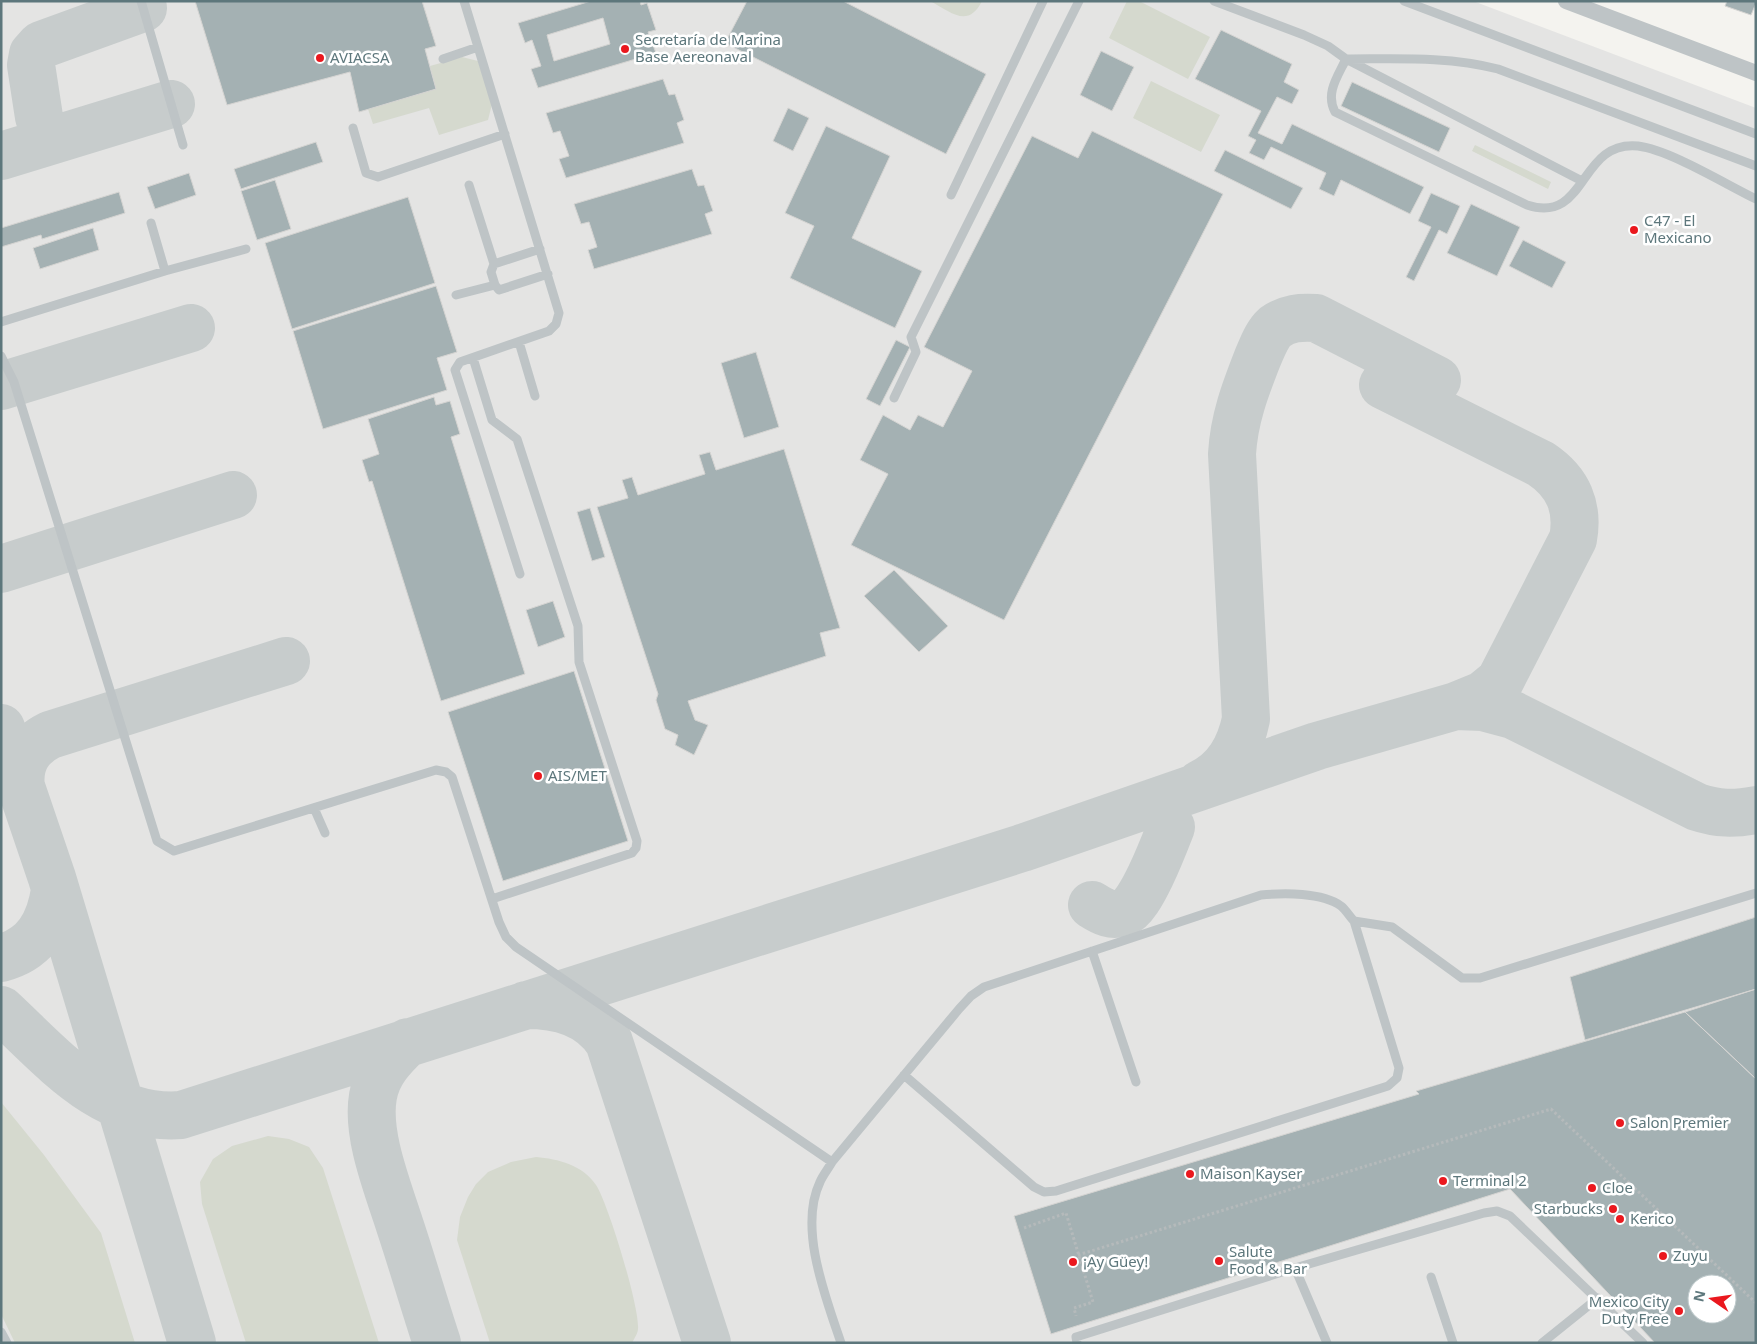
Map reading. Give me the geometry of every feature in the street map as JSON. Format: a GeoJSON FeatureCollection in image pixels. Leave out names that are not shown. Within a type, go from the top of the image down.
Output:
{"type":"FeatureCollection","features":[{"type":"Feature","properties":{"kind":"street"},"geometry":{"type":"LineString","coordinates":[[1566,1],[1756,73]]}},
{"type":"Feature","properties":{"kind":"lane"},"geometry":{"type":"LineString","coordinates":[[141,1],[183,145]]}},
{"type":"Feature","properties":{"kind":"lane"},"geometry":{"type":"LineString","coordinates":[[464,1],[560,313],[556,324],[549,331],[460,362],[456,365],[455,370],[520,574]]}},
{"type":"Feature","properties":{"kind":"lane"},"geometry":{"type":"LineString","coordinates":[[951,194],[1043,1]]}},
{"type":"Feature","properties":{"kind":"lane"},"geometry":{"type":"LineString","coordinates":[[894,398],[916,352],[911,337],[1079,1]]}},
{"type":"Feature","properties":{"kind":"lane"},"geometry":{"type":"LineString","coordinates":[[1214,1],[1328,46],[1346,58],[1582,181]]}},
{"type":"Feature","properties":{"kind":"lane"},"geometry":{"type":"LineString","coordinates":[[1404,1],[1756,134]]}},
{"type":"Feature","properties":{"kind":"lane"},"geometry":{"type":"LineString","coordinates":[[443,58],[478,47]]}},
{"type":"Feature","properties":{"kind":"lane"},"geometry":{"type":"LineString","coordinates":[[1346,58],[1445,59],[1472,62],[1498,69],[1756,166]]}},
{"type":"Feature","properties":{"kind":"lane"},"geometry":{"type":"LineString","coordinates":[[1346,58],[1330,97],[1335,112],[1344,118],[1538,209],[1557,208],[1568,200],[1603,156],[1617,149],[1636,146],[1659,151],[1756,199]]}},
{"type":"Feature","properties":{"kind":"lane"},"geometry":{"type":"LineString","coordinates":[[353,128],[366,173],[378,177],[505,134]]}},
{"type":"Feature","properties":{"kind":"lane"},"geometry":{"type":"LineString","coordinates":[[469,185],[494,264],[490,272],[499,290],[548,274]]}},
{"type":"Feature","properties":{"kind":"lane"},"geometry":{"type":"LineString","coordinates":[[151,223],[164,271]]}},
{"type":"Feature","properties":{"kind":"lane"},"geometry":{"type":"LineString","coordinates":[[1,322],[164,271],[246,249]]}},
{"type":"Feature","properties":{"kind":"lane"},"geometry":{"type":"LineString","coordinates":[[494,264],[540,249]]}},
{"type":"Feature","properties":{"kind":"lane"},"geometry":{"type":"LineString","coordinates":[[456,295],[495,285]]}},
{"type":"Feature","properties":{"kind":"lane"},"geometry":{"type":"LineString","coordinates":[[519,342],[535,396]]}},
{"type":"Feature","properties":{"kind":"lane"},"geometry":{"type":"LineString","coordinates":[[1,356],[14,382],[157,842],[174,851],[436,770],[446,772],[452,777],[506,937],[516,947],[832,1162]]}},
{"type":"Feature","properties":{"kind":"lane"},"geometry":{"type":"LineString","coordinates":[[473,358],[492,420],[517,439],[578,626],[579,662],[637,841],[636,848],[632,853],[492,899]]}},
{"type":"Feature","properties":{"kind":"lane"},"geometry":{"type":"LineString","coordinates":[[314,808],[325,833]]}},
{"type":"Feature","properties":{"kind":"lane"},"geometry":{"type":"LineString","coordinates":[[840,1343],[823,1289],[814,1250],[813,1207],[819,1182],[832,1162],[904,1075],[971,996],[984,987],[1261,895],[1289,893],[1328,900],[1342,906],[1354,922],[1399,1068],[1397,1078],[1388,1086],[1056,1191],[1044,1192],[1034,1187],[904,1075]]}},
{"type":"Feature","properties":{"kind":"lane"},"geometry":{"type":"LineString","coordinates":[[1354,922],[1392,927],[1462,978],[1480,978],[1756,893]]}},
{"type":"Feature","properties":{"kind":"lane"},"geometry":{"type":"LineString","coordinates":[[1092,951],[1136,1082]]}},
{"type":"Feature","properties":{"kind":"lane"},"geometry":{"type":"LineString","coordinates":[[1077,1343],[1076,1337],[1295,1268],[1484,1213],[1497,1211],[1510,1216],[1643,1343]]}},
{"type":"Feature","properties":{"kind":"lane"},"geometry":{"type":"LineString","coordinates":[[1295,1268],[1327,1343]]}},
{"type":"Feature","properties":{"kind":"lane"},"geometry":{"type":"LineString","coordinates":[[1431,1276],[1453,1343]]}},
{"type":"Feature","properties":{"kind":"lane"},"geometry":{"type":"LineString","coordinates":[[1542,1343],[1598,1298]]}},
{"type":"Feature","properties":{"kind":"lane"},"geometry":{"type":"LineString","coordinates":[[1,1332],[7,1343]]}},
{"type":"Feature","properties":{"kind":"path"},"geometry":{"type":"LineString","coordinates":[[1078,1255],[1551,1109],[1756,1303]]}},
{"type":"Feature","properties":{"kind":"path"},"geometry":{"type":"LineString","coordinates":[[1024,1228],[1066,1213],[1093,1302],[1074,1308],[1076,1316]]}},
{"type":"Feature","properties":{"kind":"shaded area"},"geometry":{"type":"Polygon","coordinates":[[[1,1],[1473,1],[1756,108],[1756,1343],[1,1343],[1,1]]]}},
{"type":"Feature","properties":{"kind":"shaded area"},"geometry":{"type":"Polygon","coordinates":[[[930,1],[982,1],[971,14],[959,16],[930,1]]]}},
{"type":"Feature","properties":{"kind":"shaded area"},"geometry":{"type":"Polygon","coordinates":[[[1127,1],[1139,1],[1210,37],[1188,79],[1109,38],[1127,1]]]}},
{"type":"Feature","properties":{"kind":"shaded area"},"geometry":{"type":"Polygon","coordinates":[[[462,57],[478,61],[492,104],[488,120],[439,135],[429,108],[373,124],[368,109],[436,89],[430,66],[462,57]]]}},
{"type":"Feature","properties":{"kind":"shaded area"},"geometry":{"type":"Polygon","coordinates":[[[1151,81],[1220,115],[1201,152],[1133,118],[1151,81]]]}},
{"type":"Feature","properties":{"kind":"shaded area"},"geometry":{"type":"Polygon","coordinates":[[[1475,145],[1551,182],[1548,189],[1472,151],[1475,145]]]}},
{"type":"Feature","properties":{"kind":"shaded area"},"geometry":{"type":"Polygon","coordinates":[[[1,1102],[44,1155],[101,1233],[135,1343],[15,1343],[1,1314],[1,1102]]]}},
{"type":"Feature","properties":{"kind":"shaded area"},"geometry":{"type":"Polygon","coordinates":[[[268,1136],[289,1139],[309,1147],[323,1168],[379,1343],[246,1343],[202,1204],[200,1182],[213,1159],[232,1146],[268,1136]]]}},
{"type":"Feature","properties":{"kind":"shaded area"},"geometry":{"type":"Polygon","coordinates":[[[536,1157],[553,1159],[569,1164],[584,1172],[596,1185],[615,1233],[634,1300],[638,1329],[632,1343],[490,1343],[457,1240],[460,1217],[468,1197],[476,1184],[488,1172],[511,1162],[536,1157]]]}},
{"type":"Feature","properties":{"kind":"building","name":"AVIACSA"},"geometry":{"type":"Polygon","coordinates":[[[195,1],[422,1],[436,46],[425,49],[436,89],[359,112],[350,72],[227,105],[195,1]]]}},
{"type":"Feature","properties":{"kind":"building","name":"Secretaría de Marina Base Aereonaval"},"geometry":{"type":"Polygon","coordinates":[[[591,1],[640,1],[641,5],[647,3],[656,30],[648,32],[656,53],[538,88],[531,69],[541,66],[532,40],[525,43],[518,23],[591,1]],[[603,18],[547,35],[554,61],[610,44],[603,18]]]}},
{"type":"Feature","properties":{"kind":"building"},"geometry":{"type":"Polygon","coordinates":[[[747,1],[843,1],[986,74],[946,154],[725,43],[747,1]]]}},
{"type":"Feature","properties":{"kind":"building"},"geometry":{"type":"Polygon","coordinates":[[[1727,1],[1756,1],[1756,3],[1751,15],[1725,6],[1727,1]]]}},
{"type":"Feature","properties":{"kind":"building"},"geometry":{"type":"Polygon","coordinates":[[[1221,30],[1292,64],[1284,82],[1299,90],[1292,104],[1277,97],[1258,133],[1282,144],[1292,124],[1424,187],[1410,214],[1341,180],[1334,196],[1319,189],[1326,173],[1271,147],[1264,160],[1249,153],[1256,140],[1248,136],[1261,111],[1195,79],[1221,30]]]}},
{"type":"Feature","properties":{"kind":"building"},"geometry":{"type":"Polygon","coordinates":[[[1101,51],[1134,67],[1112,111],[1080,95],[1101,51]]]}},
{"type":"Feature","properties":{"kind":"building"},"geometry":{"type":"Polygon","coordinates":[[[663,79],[669,95],[675,94],[684,120],[677,123],[684,143],[566,178],[559,159],[569,156],[560,131],[553,133],[546,113],[663,79]]]}},
{"type":"Feature","properties":{"kind":"building"},"geometry":{"type":"Polygon","coordinates":[[[1352,82],[1450,128],[1439,152],[1341,106],[1352,82]]]}},
{"type":"Feature","properties":{"kind":"building"},"geometry":{"type":"Polygon","coordinates":[[[788,108],[809,118],[793,151],[773,141],[788,108]]]}},
{"type":"Feature","properties":{"kind":"building"},"geometry":{"type":"Polygon","coordinates":[[[826,126],[890,156],[852,238],[922,271],[895,328],[790,278],[814,226],[785,213],[826,126]]]}},
{"type":"Feature","properties":{"kind":"building"},"geometry":{"type":"Polygon","coordinates":[[[1092,131],[1223,194],[1004,620],[851,545],[888,474],[860,460],[883,415],[910,430],[918,415],[943,427],[972,371],[924,347],[1032,136],[1078,158],[1092,131]]]}},
{"type":"Feature","properties":{"kind":"building"},"geometry":{"type":"Polygon","coordinates":[[[316,142],[323,162],[241,189],[234,169],[316,142]]]}},
{"type":"Feature","properties":{"kind":"building"},"geometry":{"type":"Polygon","coordinates":[[[1225,150],[1303,188],[1291,209],[1214,171],[1225,150]]]}},
{"type":"Feature","properties":{"kind":"building"},"geometry":{"type":"Polygon","coordinates":[[[692,169],[698,186],[704,185],[713,211],[705,214],[712,234],[594,269],[588,250],[597,247],[589,222],[581,224],[574,204],[692,169]]]}},
{"type":"Feature","properties":{"kind":"building"},"geometry":{"type":"Polygon","coordinates":[[[189,173],[196,195],[155,209],[147,187],[189,173]]]}},
{"type":"Feature","properties":{"kind":"building"},"geometry":{"type":"Polygon","coordinates":[[[275,180],[291,229],[257,240],[241,191],[275,180]]]}},
{"type":"Feature","properties":{"kind":"building"},"geometry":{"type":"Polygon","coordinates":[[[119,192],[125,213],[42,239],[41,235],[1,247],[1,228],[119,192]]]}},
{"type":"Feature","properties":{"kind":"building"},"geometry":{"type":"Polygon","coordinates":[[[1431,193],[1460,206],[1447,234],[1439,230],[1414,281],[1406,277],[1431,227],[1418,221],[1431,193]]]}},
{"type":"Feature","properties":{"kind":"building"},"geometry":{"type":"Polygon","coordinates":[[[408,197],[435,283],[292,329],[265,243],[408,197]]]}},
{"type":"Feature","properties":{"kind":"building"},"geometry":{"type":"Polygon","coordinates":[[[1471,204],[1520,227],[1497,276],[1447,253],[1471,204]]]}},
{"type":"Feature","properties":{"kind":"building"},"geometry":{"type":"Polygon","coordinates":[[[93,228],[99,250],[40,269],[33,248],[93,228]]]}},
{"type":"Feature","properties":{"kind":"building"},"geometry":{"type":"Polygon","coordinates":[[[1523,240],[1566,262],[1552,288],[1509,266],[1523,240]]]}},
{"type":"Feature","properties":{"kind":"building"},"geometry":{"type":"Polygon","coordinates":[[[436,286],[457,352],[437,358],[447,390],[323,429],[293,331],[436,286]]]}},
{"type":"Feature","properties":{"kind":"building"},"geometry":{"type":"Polygon","coordinates":[[[896,340],[910,347],[880,406],[866,399],[896,340]]]}},
{"type":"Feature","properties":{"kind":"building"},"geometry":{"type":"Polygon","coordinates":[[[756,352],[779,427],[744,438],[721,363],[756,352]]]}},
{"type":"Feature","properties":{"kind":"building"},"geometry":{"type":"Polygon","coordinates":[[[434,397],[436,405],[450,401],[460,434],[451,437],[525,674],[441,701],[372,481],[369,482],[362,460],[379,454],[368,419],[434,397]]]}},
{"type":"Feature","properties":{"kind":"building"},"geometry":{"type":"Polygon","coordinates":[[[784,449],[840,628],[820,633],[826,656],[688,701],[695,720],[708,725],[694,755],[675,745],[678,735],[665,729],[656,700],[658,694],[597,507],[628,498],[622,480],[632,477],[638,495],[705,474],[699,455],[710,452],[716,470],[784,449]]]}},
{"type":"Feature","properties":{"kind":"building"},"geometry":{"type":"Polygon","coordinates":[[[590,508],[605,557],[592,561],[577,512],[590,508]]]}},
{"type":"Feature","properties":{"kind":"building"},"geometry":{"type":"Polygon","coordinates":[[[894,570],[948,626],[919,652],[864,596],[894,570]]]}},
{"type":"Feature","properties":{"kind":"building"},"geometry":{"type":"Polygon","coordinates":[[[553,601],[565,637],[538,647],[526,610],[553,601]]]}},
{"type":"Feature","properties":{"kind":"building","name":"AIS/MET"},"geometry":{"type":"Polygon","coordinates":[[[574,671],[628,841],[503,881],[448,712],[574,671]]]}},
{"type":"Feature","properties":{"kind":"building"},"geometry":{"type":"Polygon","coordinates":[[[1756,917],[1756,989],[1585,1040],[1570,977],[1756,917]]]}},
{"type":"Feature","properties":{"kind":"building"},"geometry":{"type":"Polygon","coordinates":[[[1756,989],[1756,1079],[1685,1012],[1756,989]]]}},
{"type":"Feature","properties":{"kind":"building","name":"Terminal 2"},"geometry":{"type":"Polygon","coordinates":[[[1685,1012],[1756,1079],[1756,1343],[1655,1343],[1510,1189],[1051,1334],[1014,1216],[1419,1094],[1416,1091],[1685,1012]]]}},
{"type":"Feature","properties":{"kind":"taxiway"},"geometry":{"type":"LineString","coordinates":[[39,117],[31,65],[33,54],[41,45],[143,8]]}},
{"type":"Feature","properties":{"kind":"taxiway"},"geometry":{"type":"LineString","coordinates":[[1,156],[171,104]]}},
{"type":"Feature","properties":{"kind":"taxiway"},"geometry":{"type":"LineString","coordinates":[[1200,784],[1218,772],[1231,757],[1240,740],[1246,719],[1232,454],[1235,429],[1241,405],[1253,369],[1267,337],[1275,327],[1289,320],[1316,318],[1437,380]]}},
{"type":"Feature","properties":{"kind":"taxiway"},"geometry":{"type":"LineString","coordinates":[[1,386],[191,328]]}},
{"type":"Feature","properties":{"kind":"taxiway"},"geometry":{"type":"LineString","coordinates":[[1383,385],[1541,464],[1565,487],[1573,506],[1573,539],[1500,681],[1483,695],[1456,706]]}},
{"type":"Feature","properties":{"kind":"taxiway"},"geometry":{"type":"LineString","coordinates":[[1,569],[233,495]]}},
{"type":"Feature","properties":{"kind":"taxiway"},"geometry":{"type":"LineString","coordinates":[[21,788],[21,771],[26,756],[36,744],[50,735],[286,661]]}},
{"type":"Feature","properties":{"kind":"taxiway"},"geometry":{"type":"LineString","coordinates":[[1,1010],[61,1066],[82,1083],[104,1097],[128,1108],[153,1114],[181,1115],[1022,848],[1317,746],[1456,706],[1483,707],[1513,715],[1697,807],[1726,813],[1756,810]]}},
{"type":"Feature","properties":{"kind":"taxiway"},"geometry":{"type":"LineString","coordinates":[[1,728],[52,878],[192,1343]]}},
{"type":"Feature","properties":{"kind":"taxiway"},"geometry":{"type":"LineString","coordinates":[[1092,905],[1112,914],[1125,912],[1131,907],[1145,887],[1171,827]]}},
{"type":"Feature","properties":{"kind":"taxiway"},"geometry":{"type":"LineString","coordinates":[[1,958],[24,948],[39,933],[45,924],[55,890]]}},
{"type":"Feature","properties":{"kind":"taxiway"},"geometry":{"type":"LineString","coordinates":[[526,1005],[562,1009],[573,1013],[593,1024],[609,1042],[707,1343]]}},
{"type":"Feature","properties":{"kind":"taxiway"},"geometry":{"type":"LineString","coordinates":[[408,1042],[391,1060],[378,1080],[373,1096],[373,1127],[375,1144],[384,1178],[437,1343]]}},
{"type":"Feature","properties":{"kind":"place","name":"Secretaría de Marina Base Aereonaval"},"geometry":{"type":"Point","coordinates":[625,49]}},
{"type":"Feature","properties":{"kind":"place","name":"AVIACSA"},"geometry":{"type":"Point","coordinates":[320,58]}},
{"type":"Feature","properties":{"kind":"place","name":"C47 - El Mexicano"},"geometry":{"type":"Point","coordinates":[1634,230]}},
{"type":"Feature","properties":{"kind":"place","name":"AIS/MET"},"geometry":{"type":"Point","coordinates":[538,776]}},
{"type":"Feature","properties":{"kind":"place","name":"Salon Premier"},"geometry":{"type":"Point","coordinates":[1620,1123]}},
{"type":"Feature","properties":{"kind":"place","name":"Maison Kayser"},"geometry":{"type":"Point","coordinates":[1190,1174]}},
{"type":"Feature","properties":{"kind":"place","name":"Terminal 2"},"geometry":{"type":"Point","coordinates":[1443,1181]}},
{"type":"Feature","properties":{"kind":"place","name":"Cloe"},"geometry":{"type":"Point","coordinates":[1592,1188]}},
{"type":"Feature","properties":{"kind":"place","name":"Starbucks"},"geometry":{"type":"Point","coordinates":[1613,1209]}},
{"type":"Feature","properties":{"kind":"place","name":"Kerico"},"geometry":{"type":"Point","coordinates":[1620,1219]}},
{"type":"Feature","properties":{"kind":"place","name":"Zuyu"},"geometry":{"type":"Point","coordinates":[1663,1256]}},
{"type":"Feature","properties":{"kind":"place","name":"Salute Food & Bar"},"geometry":{"type":"Point","coordinates":[1219,1261]}},
{"type":"Feature","properties":{"kind":"place","name":"¡Ay Güey!"},"geometry":{"type":"Point","coordinates":[1073,1262]}},
{"type":"Feature","properties":{"kind":"place","name":"Mexico City Duty Free"},"geometry":{"type":"Point","coordinates":[1679,1311]}}]}
